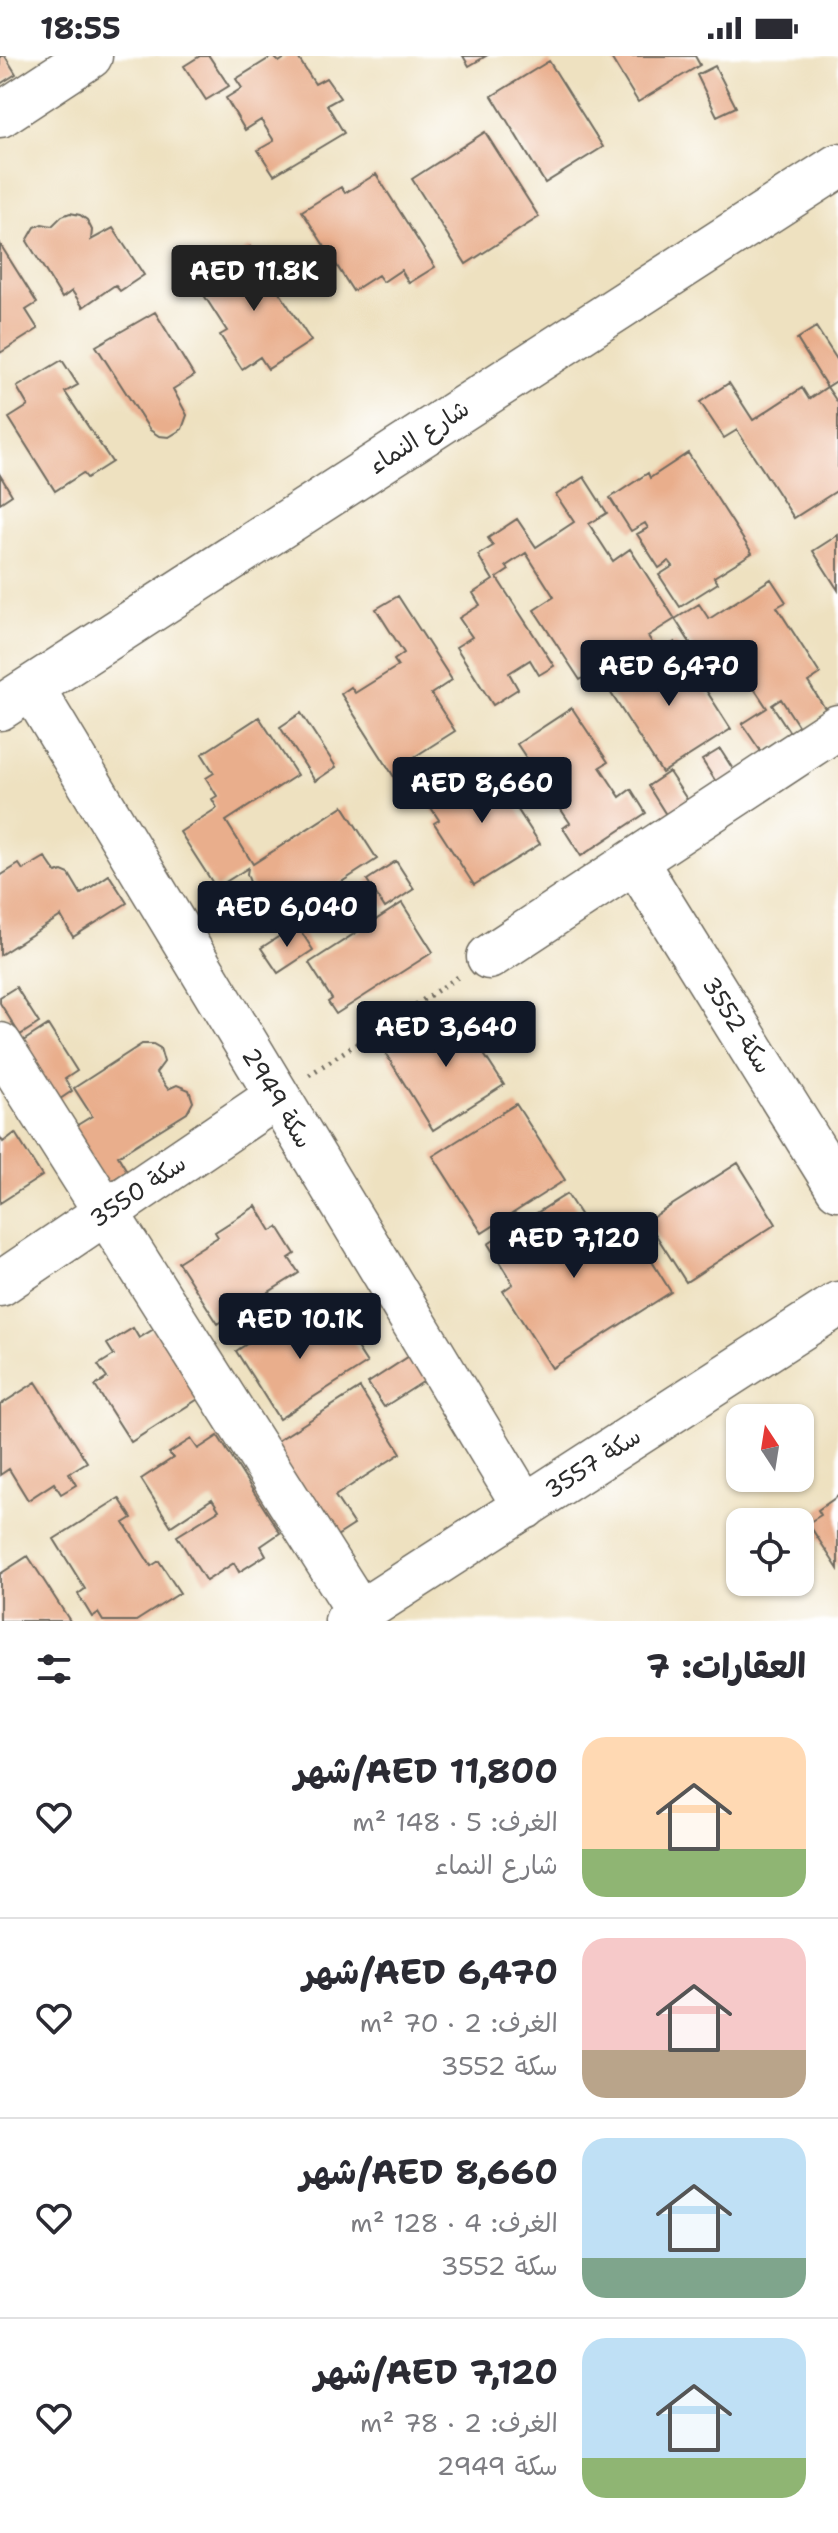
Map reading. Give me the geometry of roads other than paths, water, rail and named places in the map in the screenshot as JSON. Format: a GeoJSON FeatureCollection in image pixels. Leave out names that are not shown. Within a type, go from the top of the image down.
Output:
{"type":"FeatureCollection","features":[{"type":"Feature","properties":{"kind":"street"},"geometry":{"type":"LineString","coordinates":[[0,115],[90,56]]}},
{"type":"Feature","properties":{"kind":"street","name":"شارع النماء"},"geometry":{"type":"LineString","coordinates":[[16,698],[838,166]]}},
{"type":"Feature","properties":{"kind":"street","name":"سكة 2949"},"geometry":{"type":"LineString","coordinates":[[16,698],[276,1097],[525,1507]]}},
{"type":"Feature","properties":{"kind":"street"},"geometry":{"type":"LineString","coordinates":[[489,957],[838,727]]}},
{"type":"Feature","properties":{"kind":"street","name":"سكة 3552"},"geometry":{"type":"LineString","coordinates":[[635,861],[838,1188]]}},
{"type":"Feature","properties":{"kind":"street"},"geometry":{"type":"LineString","coordinates":[[0,1045],[354,1617]]}},
{"type":"Feature","properties":{"kind":"street","name":"سكة 3550"},"geometry":{"type":"LineString","coordinates":[[0,1284],[276,1097]]}},
{"type":"Feature","properties":{"kind":"street","name":"سكة 3557"},"geometry":{"type":"LineString","coordinates":[[354,1617],[838,1304]]}}]}
